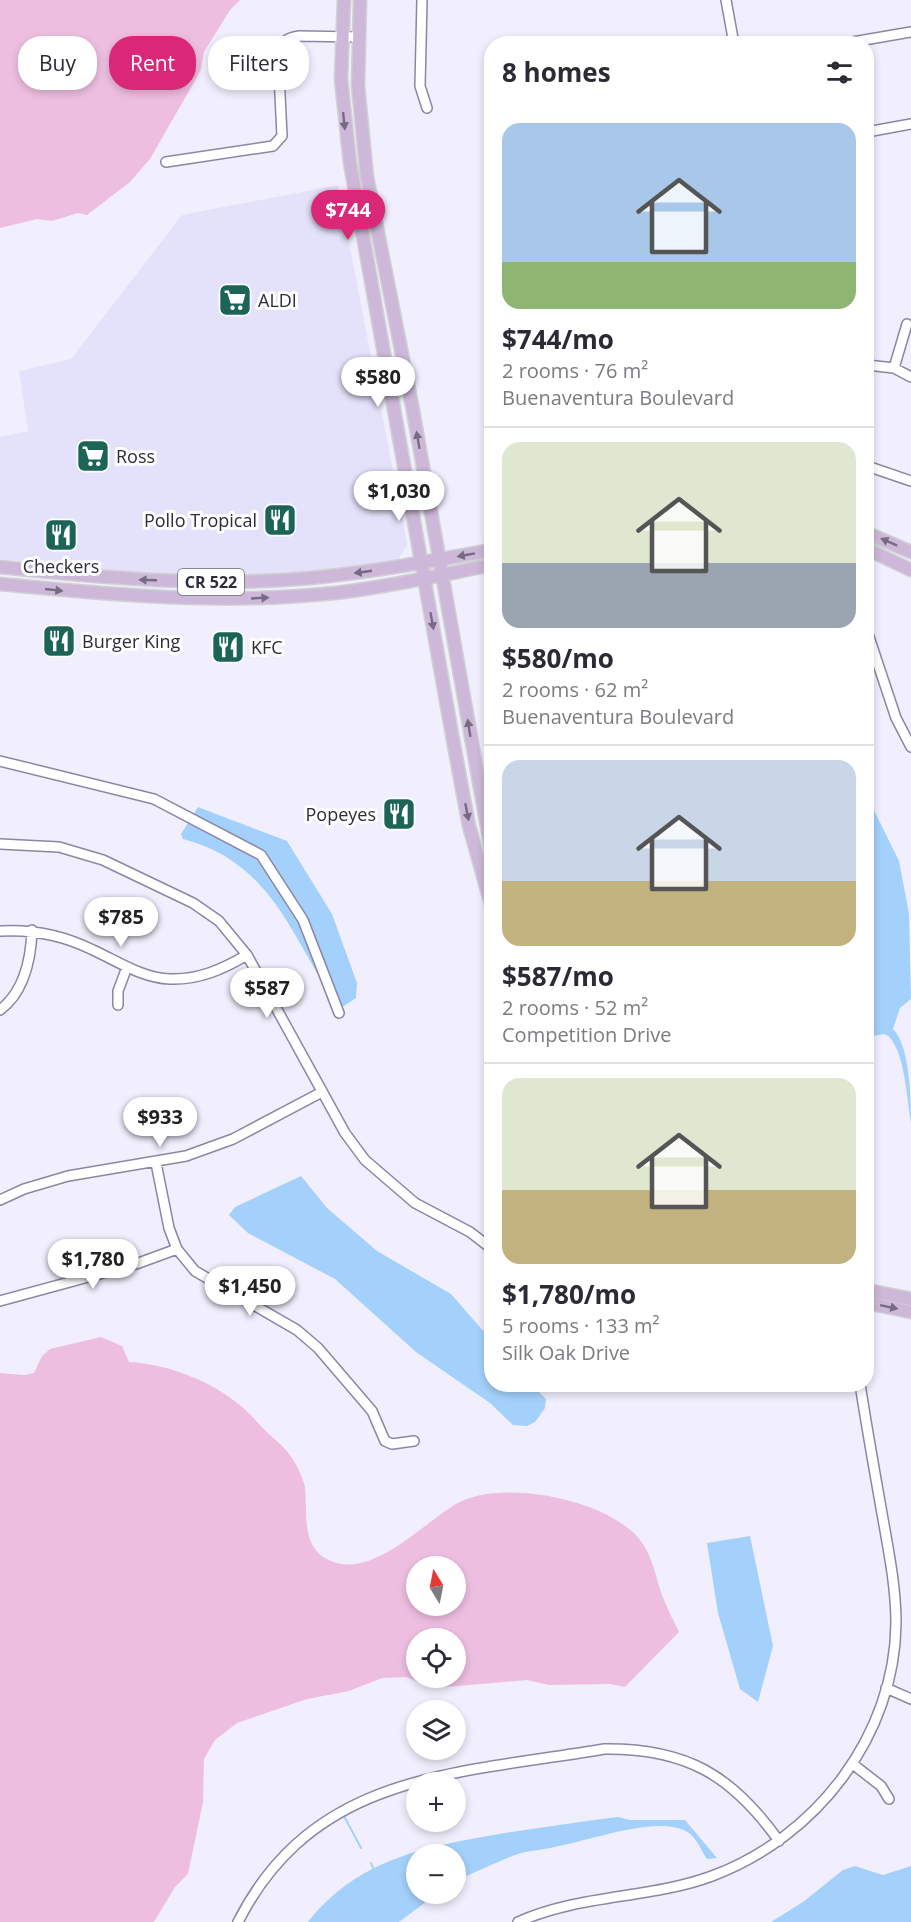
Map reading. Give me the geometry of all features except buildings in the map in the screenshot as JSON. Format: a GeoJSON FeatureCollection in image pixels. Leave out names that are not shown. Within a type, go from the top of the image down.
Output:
{"type":"FeatureCollection","features":[{"type":"Feature","properties":{"kind":"main road"},"geometry":{"type":"LineString","coordinates":[[344,0],[341,36],[342,99],[353,180],[469,826],[484,879]]}},
{"type":"Feature","properties":{"kind":"main road"},"geometry":{"type":"LineString","coordinates":[[360,0],[357,87],[367,177],[484,811]]}},
{"type":"Feature","properties":{"kind":"main road"},"geometry":{"type":"LineString","coordinates":[[874,536],[911,552]]}},
{"type":"Feature","properties":{"kind":"main road","name":"CR 522"},"geometry":{"type":"LineString","coordinates":[[0,567],[111,578],[257,581],[352,574],[484,552]]}},
{"type":"Feature","properties":{"kind":"main road"},"geometry":{"type":"LineString","coordinates":[[874,552],[911,570]]}},
{"type":"Feature","properties":{"kind":"main road","name":"CR 522"},"geometry":{"type":"LineString","coordinates":[[0,584],[169,599],[266,598],[335,593],[484,567]]}},
{"type":"Feature","properties":{"kind":"main road"},"geometry":{"type":"LineString","coordinates":[[874,1291],[911,1299]]}},
{"type":"Feature","properties":{"kind":"main road"},"geometry":{"type":"LineString","coordinates":[[874,1304],[911,1312]]}},
{"type":"Feature","properties":{"kind":"street"},"geometry":{"type":"LineString","coordinates":[[422,0],[420,86],[427,108]]}},
{"type":"Feature","properties":{"kind":"street"},"geometry":{"type":"LineString","coordinates":[[726,0],[733,36]]}},
{"type":"Feature","properties":{"kind":"street"},"geometry":{"type":"LineString","coordinates":[[874,38],[911,32]]}},
{"type":"Feature","properties":{"kind":"street"},"geometry":{"type":"LineString","coordinates":[[166,162],[273,146],[282,136],[278,53],[280,45],[285,40],[299,36],[357,37]]}},
{"type":"Feature","properties":{"kind":"street"},"geometry":{"type":"LineString","coordinates":[[874,131],[911,124]]}},
{"type":"Feature","properties":{"kind":"street"},"geometry":{"type":"LineString","coordinates":[[374,297],[389,295]]}},
{"type":"Feature","properties":{"kind":"street"},"geometry":{"type":"LineString","coordinates":[[894,368],[907,324]]}},
{"type":"Feature","properties":{"kind":"street"},"geometry":{"type":"LineString","coordinates":[[874,366],[894,368],[911,377]]}},
{"type":"Feature","properties":{"kind":"street"},"geometry":{"type":"LineString","coordinates":[[874,469],[911,482]]}},
{"type":"Feature","properties":{"kind":"street"},"geometry":{"type":"LineString","coordinates":[[109,594],[111,578]]}},
{"type":"Feature","properties":{"kind":"street"},"geometry":{"type":"LineString","coordinates":[[874,653],[892,709],[911,747]]}},
{"type":"Feature","properties":{"kind":"street"},"geometry":{"type":"LineString","coordinates":[[455,751],[473,750]]}},
{"type":"Feature","properties":{"kind":"street"},"geometry":{"type":"LineString","coordinates":[[0,760],[154,799],[261,855],[303,920],[339,1014]]}},
{"type":"Feature","properties":{"kind":"street"},"geometry":{"type":"LineString","coordinates":[[0,844],[59,847],[113,865],[193,903],[232,934],[248,956],[345,1133],[365,1161],[415,1203],[470,1232],[484,1243]]}},
{"type":"Feature","properties":{"kind":"street"},"geometry":{"type":"LineString","coordinates":[[0,931],[32,930],[67,939],[146,975],[169,979],[191,977],[223,969],[248,956]]}},
{"type":"Feature","properties":{"kind":"street"},"geometry":{"type":"LineString","coordinates":[[0,1010],[17,990],[27,969],[32,930]]}},
{"type":"Feature","properties":{"kind":"street"},"geometry":{"type":"LineString","coordinates":[[118,1005],[118,991],[128,967]]}},
{"type":"Feature","properties":{"kind":"street"},"geometry":{"type":"LineString","coordinates":[[0,1200],[24,1189],[68,1176],[156,1163],[186,1156],[233,1139],[322,1092]]}},
{"type":"Feature","properties":{"kind":"street"},"geometry":{"type":"LineString","coordinates":[[156,1163],[169,1228],[177,1249],[195,1271],[297,1330],[318,1348],[372,1411],[385,1441],[392,1443],[414,1441]]}},
{"type":"Feature","properties":{"kind":"street"},"geometry":{"type":"LineString","coordinates":[[0,1301],[136,1264],[177,1249]]}},
{"type":"Feature","properties":{"kind":"street"},"geometry":{"type":"LineString","coordinates":[[518,1922],[562,1907],[700,1880],[734,1867],[779,1841],[830,1794],[854,1765],[870,1733],[886,1688],[896,1623],[892,1574],[861,1392]]}},
{"type":"Feature","properties":{"kind":"street"},"geometry":{"type":"LineString","coordinates":[[886,1688],[911,1699]]}},
{"type":"Feature","properties":{"kind":"street"},"geometry":{"type":"LineString","coordinates":[[238,1922],[262,1880],[289,1850],[320,1824],[366,1798],[414,1782],[604,1749],[635,1749],[670,1756],[701,1767],[744,1798],[779,1841]]}},
{"type":"Feature","properties":{"kind":"street"},"geometry":{"type":"LineString","coordinates":[[854,1765],[882,1786],[889,1799]]}},
{"type":"Feature","properties":{"kind":"shaded area"},"geometry":{"type":"Polygon","coordinates":[[[0,0],[240,0],[230,10],[214,36],[208,36],[208,46],[196,79],[196,36],[109,36],[109,90],[190,90],[150,159],[130,182],[87,215],[78,213],[52,221],[37,219],[0,228],[0,0]]]}},
{"type":"Feature","properties":{"kind":"shaded area"},"geometry":{"type":"Polygon","coordinates":[[[338,185],[407,544],[398,561],[288,576],[152,574],[0,559],[0,437],[28,431],[19,371],[71,359],[182,215],[338,185]]]}},
{"type":"Feature","properties":{"kind":"shaded area"},"geometry":{"type":"Polygon","coordinates":[[[101,1337],[122,1346],[129,1362],[174,1370],[203,1382],[229,1397],[249,1413],[285,1449],[296,1464],[305,1487],[306,1521],[311,1542],[316,1551],[337,1563],[352,1564],[368,1561],[384,1554],[456,1504],[476,1496],[527,1493],[556,1497],[608,1515],[629,1529],[643,1544],[679,1632],[625,1687],[610,1684],[549,1685],[527,1680],[466,1685],[466,1628],[406,1628],[406,1677],[382,1678],[349,1691],[307,1699],[237,1723],[215,1740],[204,1759],[203,1802],[188,1874],[175,1887],[154,1922],[0,1922],[0,1373],[24,1375],[34,1373],[42,1356],[50,1349],[101,1337]]]}},
{"type":"Feature","properties":{"kind":"water"},"geometry":{"type":"Polygon","coordinates":[[[198,807],[287,841],[332,914],[357,983],[356,998],[344,1006],[338,1006],[277,906],[260,885],[239,866],[214,850],[183,839],[181,834],[198,807]]]}},
{"type":"Feature","properties":{"kind":"water"},"geometry":{"type":"Polygon","coordinates":[[[874,810],[899,861],[909,914],[911,999],[900,1008],[893,1029],[899,1037],[906,1060],[910,1087],[911,1123],[901,1061],[892,1040],[885,1034],[874,1036],[874,810]]]}},
{"type":"Feature","properties":{"kind":"water"},"geometry":{"type":"Polygon","coordinates":[[[301,1176],[327,1208],[377,1251],[451,1294],[484,1332],[484,1392],[539,1392],[546,1399],[545,1408],[535,1422],[527,1426],[513,1425],[490,1403],[416,1352],[335,1279],[248,1233],[229,1215],[235,1207],[301,1176]]]}},
{"type":"Feature","properties":{"kind":"water"},"geometry":{"type":"Polygon","coordinates":[[[750,1536],[773,1646],[758,1702],[740,1689],[718,1613],[707,1543],[750,1536]]]}},
{"type":"Feature","properties":{"kind":"water"},"geometry":{"type":"Polygon","coordinates":[[[618,1817],[630,1820],[685,1820],[717,1858],[707,1859],[697,1841],[686,1831],[668,1826],[654,1826],[620,1831],[521,1853],[466,1876],[466,1844],[445,1844],[618,1817]]]}},
{"type":"Feature","properties":{"kind":"water"},"geometry":{"type":"Polygon","coordinates":[[[406,1855],[406,1904],[423,1904],[399,1922],[308,1922],[327,1901],[348,1884],[394,1859],[406,1855]]]}},
{"type":"Feature","properties":{"kind":"water"},"geometry":{"type":"Polygon","coordinates":[[[855,1866],[883,1875],[911,1866],[911,1922],[771,1922],[803,1902],[843,1870],[855,1866]]]}},
{"type":"Feature","properties":{"kind":"waterway"},"geometry":{"type":"LineString","coordinates":[[344,1816],[361,1848]]}},
{"type":"Feature","properties":{"kind":"waterway"},"geometry":{"type":"LineString","coordinates":[[371,1863],[373,1868]]}},
{"type":"Feature","properties":{"kind":"place","name":"ALDI"},"geometry":{"type":"Point","coordinates":[235,300]}},
{"type":"Feature","properties":{"kind":"place","name":"Ross"},"geometry":{"type":"Point","coordinates":[93,456]}},
{"type":"Feature","properties":{"kind":"place","name":"Pollo Tropical"},"geometry":{"type":"Point","coordinates":[280,520]}},
{"type":"Feature","properties":{"kind":"place","name":"Checkers"},"geometry":{"type":"Point","coordinates":[61,535]}},
{"type":"Feature","properties":{"kind":"place","name":"Burger King"},"geometry":{"type":"Point","coordinates":[59,641]}},
{"type":"Feature","properties":{"kind":"place","name":"KFC"},"geometry":{"type":"Point","coordinates":[228,647]}},
{"type":"Feature","properties":{"kind":"place","name":"Popeyes"},"geometry":{"type":"Point","coordinates":[399,814]}}]}
